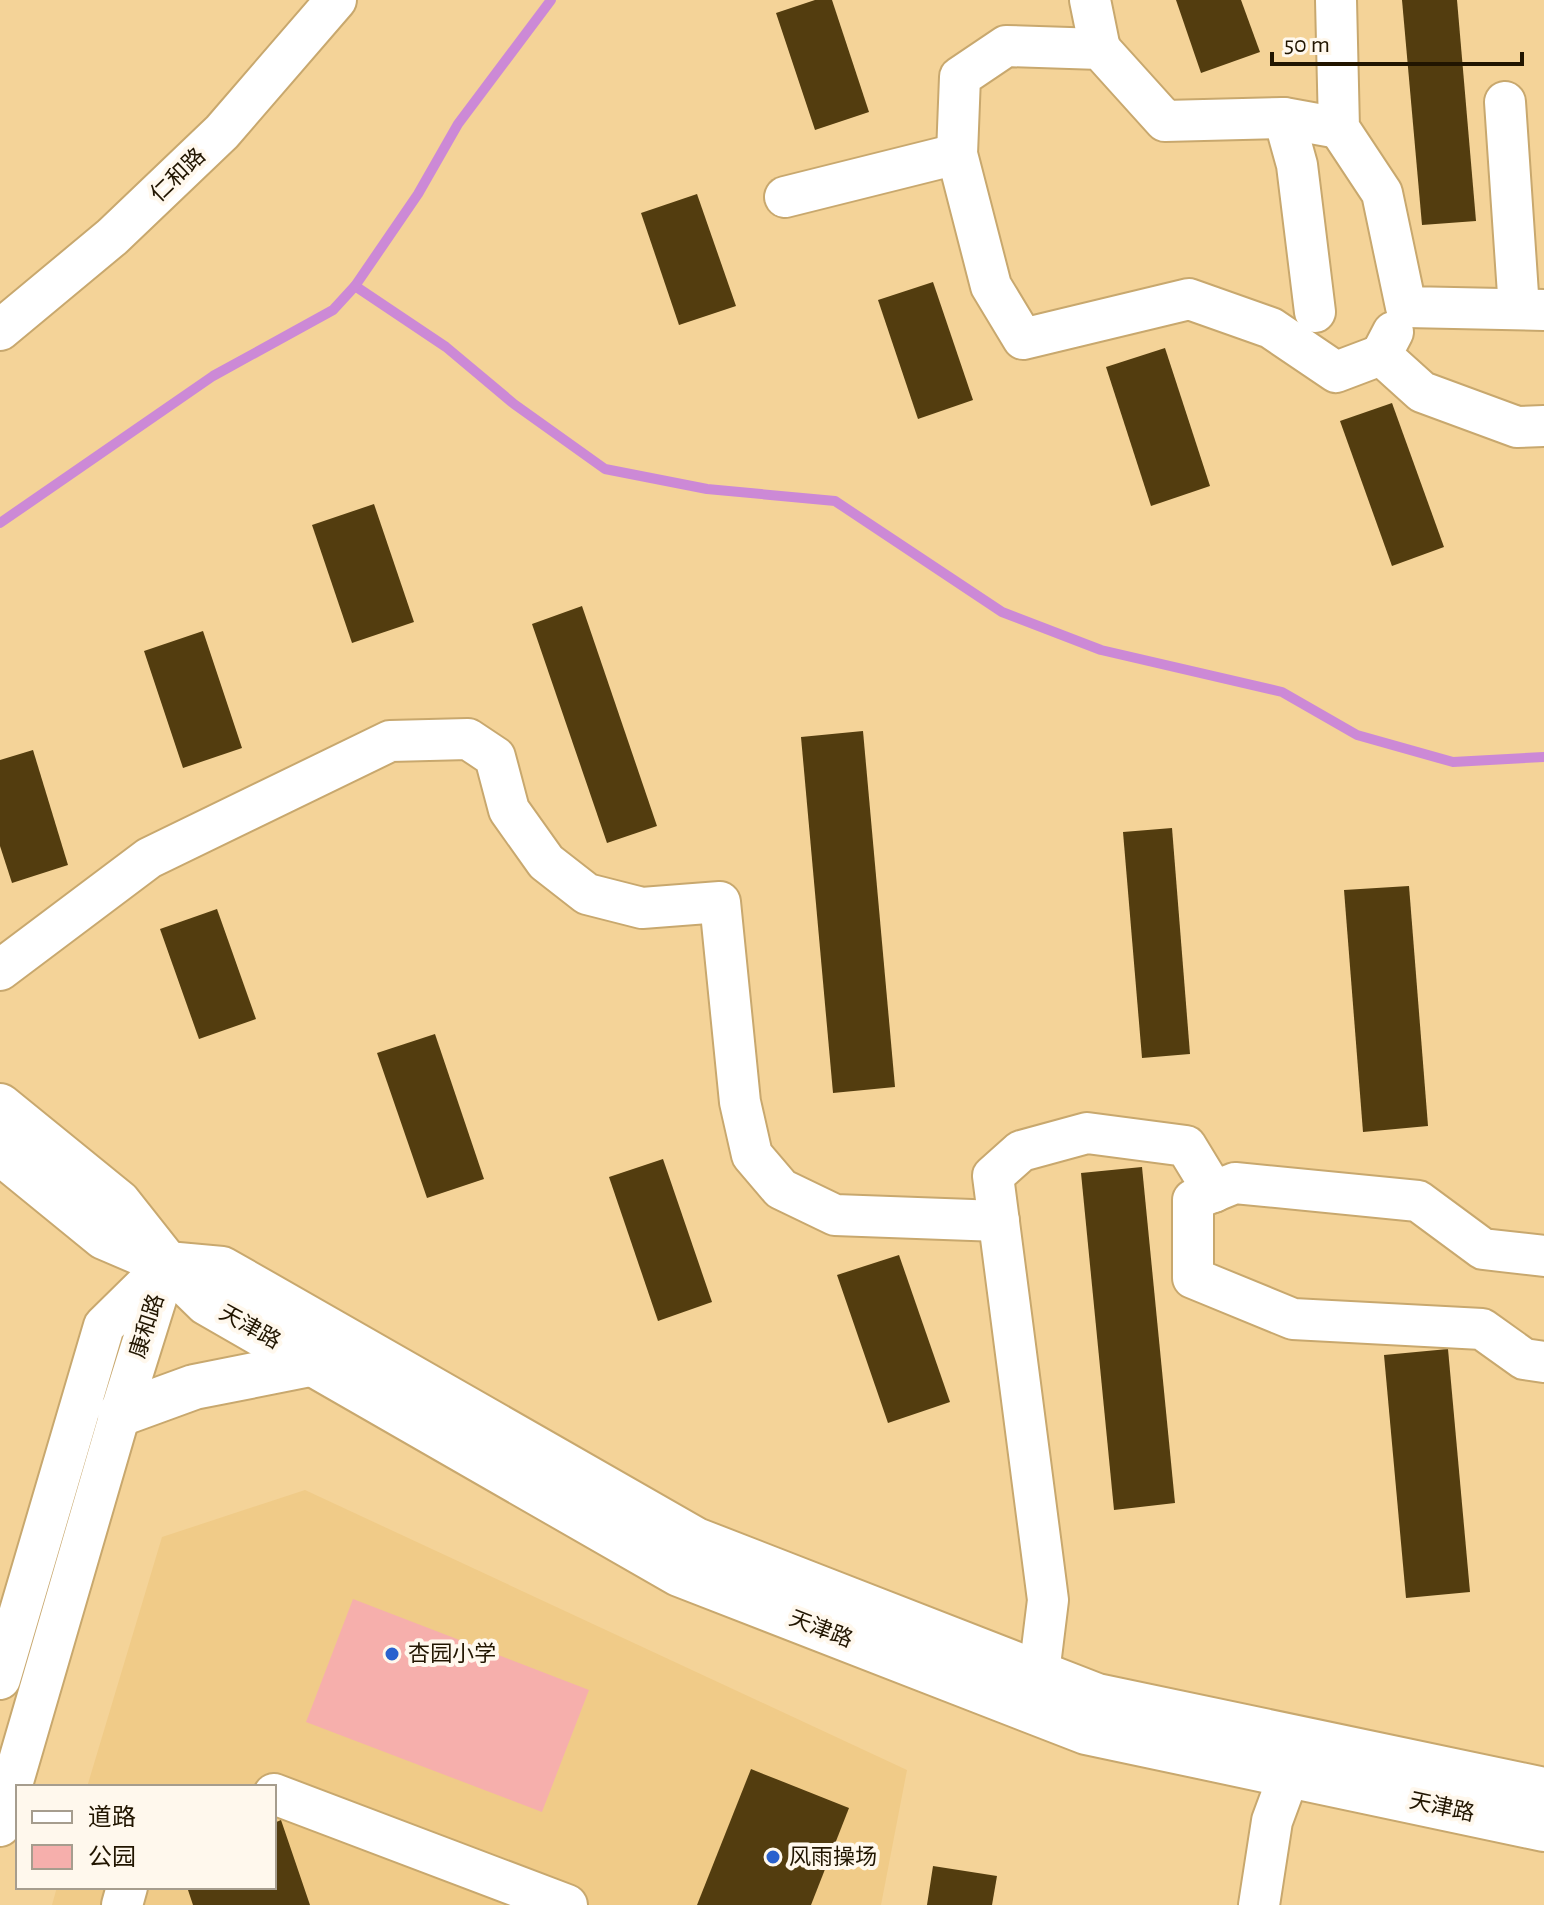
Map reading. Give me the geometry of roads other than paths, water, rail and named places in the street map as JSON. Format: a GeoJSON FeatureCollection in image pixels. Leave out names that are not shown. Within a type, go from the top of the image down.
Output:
{"type":"FeatureCollection","features":[{"type":"Feature","properties":{"kind":"main road","name":"天津路"},"geometry":{"type":"LineString","coordinates":[[0,1106],[118,1202],[167,1264],[207,1303],[679,1574],[1086,1732],[1544,1829]]}},
{"type":"Feature","properties":{"kind":"main road","name":"天津路"},"geometry":{"type":"LineString","coordinates":[[0,1152],[104,1237],[167,1264],[222,1269],[696,1540],[1097,1696],[1544,1790]]}},
{"type":"Feature","properties":{"kind":"main road"},"geometry":{"type":"LineString","coordinates":[[120,1414],[194,1387],[315,1363]]}},
{"type":"Feature","properties":{"kind":"street","name":"仁和路"},"geometry":{"type":"LineString","coordinates":[[0,307],[101,223],[209,120],[312,0]]}},
{"type":"Feature","properties":{"kind":"street","name":"仁和路"},"geometry":{"type":"LineString","coordinates":[[0,330],[112,237],[222,132],[336,0]]}},
{"type":"Feature","properties":{"kind":"street"},"geometry":{"type":"LineString","coordinates":[[1090,0],[1100,49],[1165,121],[1284,118],[1339,128]]}},
{"type":"Feature","properties":{"kind":"street"},"geometry":{"type":"LineString","coordinates":[[1100,49],[1006,46],[960,77],[957,154],[991,286],[1023,339],[1189,299],[1271,328],[1336,372],[1381,355],[1406,307],[1382,193],[1339,128],[1336,0]]}},
{"type":"Feature","properties":{"kind":"street"},"geometry":{"type":"LineString","coordinates":[[1406,307],[1531,310],[1505,102]]}},
{"type":"Feature","properties":{"kind":"street"},"geometry":{"type":"LineString","coordinates":[[1284,118],[1297,165],[1315,312]]}},
{"type":"Feature","properties":{"kind":"street"},"geometry":{"type":"LineString","coordinates":[[785,197],[957,154]]}},
{"type":"Feature","properties":{"kind":"street"},"geometry":{"type":"LineString","coordinates":[[1381,355],[1422,392],[1517,427],[1544,426]]}},
{"type":"Feature","properties":{"kind":"street"},"geometry":{"type":"LineString","coordinates":[[0,970],[149,858],[390,741],[468,739],[495,757],[509,810],[546,862],[587,894],[642,908],[720,902],[740,1102],[752,1155],[781,1189],[835,1215],[999,1221]]}},
{"type":"Feature","properties":{"kind":"street"},"geometry":{"type":"LineString","coordinates":[[1039,1673],[1048,1600],[993,1176],[1021,1151],[1087,1133],[1186,1146],[1214,1192]]}},
{"type":"Feature","properties":{"kind":"street"},"geometry":{"type":"LineString","coordinates":[[1544,1256],[1483,1249],[1418,1201],[1235,1183],[1193,1200],[1193,1278],[1293,1319],[1482,1329],[1524,1359],[1544,1362]]}},
{"type":"Feature","properties":{"kind":"street","name":"康和路"},"geometry":{"type":"LineString","coordinates":[[0,1826],[167,1264]]}},
{"type":"Feature","properties":{"kind":"street","name":"康和路"},"geometry":{"type":"LineString","coordinates":[[0,1679],[104,1326],[167,1264]]}},
{"type":"Feature","properties":{"kind":"street"},"geometry":{"type":"LineString","coordinates":[[1259,1905],[1272,1821],[1289,1775]]}},
{"type":"Feature","properties":{"kind":"street"},"geometry":{"type":"LineString","coordinates":[[276,1795],[567,1905]]}},
{"type":"Feature","properties":{"kind":"waterway"},"geometry":{"type":"LineString","coordinates":[[0,523],[213,376],[333,310],[355,286],[418,194],[458,124],[551,0]]}},
{"type":"Feature","properties":{"kind":"waterway"},"geometry":{"type":"LineString","coordinates":[[355,286],[446,347],[514,404],[605,469],[707,489],[835,501],[1002,612],[1101,650],[1282,692],[1357,735],[1453,762],[1544,757]]}},
{"type":"Feature","properties":{"kind":"place","name":"杏园小学"},"geometry":{"type":"Point","coordinates":[392,1654]}},
{"type":"Feature","properties":{"kind":"place","name":"风雨操场"},"geometry":{"type":"Point","coordinates":[773,1857]}}]}
